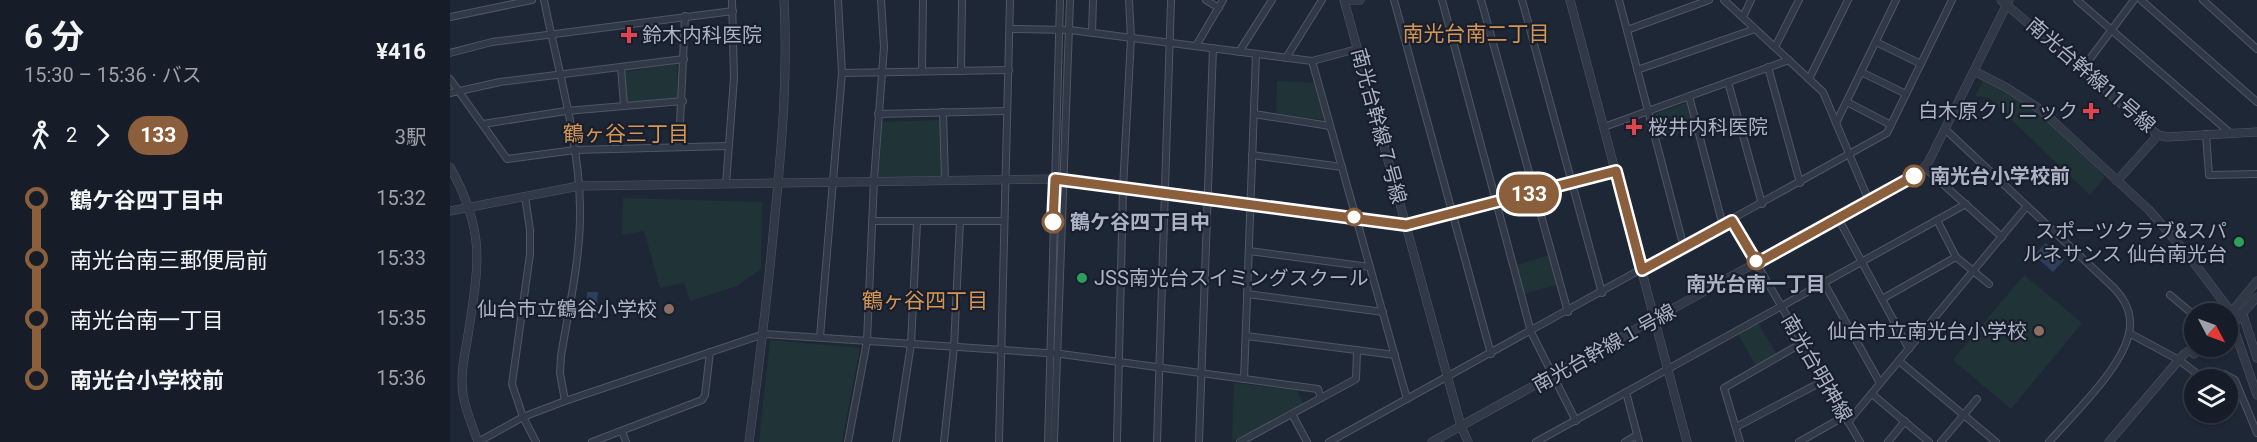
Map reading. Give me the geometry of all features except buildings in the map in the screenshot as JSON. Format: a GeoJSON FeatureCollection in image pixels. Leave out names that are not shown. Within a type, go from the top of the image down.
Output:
{"type":"FeatureCollection","features":[{"type":"Feature","properties":{"kind":"street"},"geometry":{"type":"LineString","coordinates":[[450,17],[532,0]]}},
{"type":"Feature","properties":{"kind":"street"},"geometry":{"type":"LineString","coordinates":[[544,0],[575,150],[579,186],[578,249],[561,356],[560,373],[566,400]]}},
{"type":"Feature","properties":{"kind":"street"},"geometry":{"type":"LineString","coordinates":[[726,184],[734,78],[732,0]]}},
{"type":"Feature","properties":{"kind":"street"},"geometry":{"type":"LineString","coordinates":[[749,442],[764,334],[786,84],[784,0]]}},
{"type":"Feature","properties":{"kind":"street"},"geometry":{"type":"LineString","coordinates":[[820,337],[842,73],[838,0]]}},
{"type":"Feature","properties":{"kind":"street"},"geometry":{"type":"LineString","coordinates":[[848,442],[867,341],[874,180],[884,47],[881,0]]}},
{"type":"Feature","properties":{"kind":"street"},"geometry":{"type":"LineString","coordinates":[[922,72],[923,0]]}},
{"type":"Feature","properties":{"kind":"street"},"geometry":{"type":"LineString","coordinates":[[961,71],[962,0]]}},
{"type":"Feature","properties":{"kind":"street"},"geometry":{"type":"LineString","coordinates":[[999,442],[1010,0]]}},
{"type":"Feature","properties":{"kind":"street"},"geometry":{"type":"LineString","coordinates":[[1048,442],[1048,353],[1060,0]]}},
{"type":"Feature","properties":{"kind":"street"},"geometry":{"type":"LineString","coordinates":[[1054,442],[1070,0]]}},
{"type":"Feature","properties":{"kind":"street"},"geometry":{"type":"LineString","coordinates":[[1092,33],[1093,0]]}},
{"type":"Feature","properties":{"kind":"street"},"geometry":{"type":"LineString","coordinates":[[1117,442],[1123,188],[1131,38],[1129,0]]}},
{"type":"Feature","properties":{"kind":"street"},"geometry":{"type":"LineString","coordinates":[[1158,442],[1171,0]]}},
{"type":"Feature","properties":{"kind":"street"},"geometry":{"type":"LineString","coordinates":[[1206,0],[1219,8]]}},
{"type":"Feature","properties":{"kind":"street"},"geometry":{"type":"LineString","coordinates":[[1196,46],[1223,0]]}},
{"type":"Feature","properties":{"kind":"street"},"geometry":{"type":"LineString","coordinates":[[1239,52],[1272,0]]}},
{"type":"Feature","properties":{"kind":"street"},"geometry":{"type":"LineString","coordinates":[[1286,58],[1322,0]]}},
{"type":"Feature","properties":{"kind":"street"},"geometry":{"type":"LineString","coordinates":[[1345,0],[1359,0]]}},
{"type":"Feature","properties":{"kind":"street","name":"南光台幹線７号線"},"geometry":{"type":"LineString","coordinates":[[1345,0],[1461,426],[1468,442]]}},
{"type":"Feature","properties":{"kind":"street"},"geometry":{"type":"LineString","coordinates":[[1394,0],[1491,354]]}},
{"type":"Feature","properties":{"kind":"street"},"geometry":{"type":"LineString","coordinates":[[1442,0],[1531,332],[1576,421]]}},
{"type":"Feature","properties":{"kind":"street"},"geometry":{"type":"LineString","coordinates":[[1481,0],[1568,312]]}},
{"type":"Feature","properties":{"kind":"street"},"geometry":{"type":"LineString","coordinates":[[1522,0],[1602,293]]}},
{"type":"Feature","properties":{"kind":"street"},"geometry":{"type":"LineString","coordinates":[[1570,0],[1687,442]]}},
{"type":"Feature","properties":{"kind":"street"},"geometry":{"type":"LineString","coordinates":[[1619,0],[1684,248]]}},
{"type":"Feature","properties":{"kind":"street"},"geometry":{"type":"LineString","coordinates":[[1627,30],[1709,0]]}},
{"type":"Feature","properties":{"kind":"street"},"geometry":{"type":"LineString","coordinates":[[1724,0],[1823,92],[1869,201]]}},
{"type":"Feature","properties":{"kind":"street"},"geometry":{"type":"LineString","coordinates":[[1743,17],[1751,0]]}},
{"type":"Feature","properties":{"kind":"street"},"geometry":{"type":"LineString","coordinates":[[1775,47],[1799,0]]}},
{"type":"Feature","properties":{"kind":"street"},"geometry":{"type":"LineString","coordinates":[[1809,79],[1848,0]]}},
{"type":"Feature","properties":{"kind":"street"},"geometry":{"type":"LineString","coordinates":[[1836,123],[1896,0]]}},
{"type":"Feature","properties":{"kind":"street"},"geometry":{"type":"LineString","coordinates":[[1329,442],[1887,134],[1952,0]]}},
{"type":"Feature","properties":{"kind":"street"},"geometry":{"type":"LineString","coordinates":[[2077,0],[2229,132]]}},
{"type":"Feature","properties":{"kind":"street"},"geometry":{"type":"LineString","coordinates":[[2083,68],[2134,0]]}},
{"type":"Feature","properties":{"kind":"street"},"geometry":{"type":"LineString","coordinates":[[2141,0],[2257,102]]}},
{"type":"Feature","properties":{"kind":"street"},"geometry":{"type":"LineString","coordinates":[[2203,0],[2257,49]]}},
{"type":"Feature","properties":{"kind":"street"},"geometry":{"type":"LineString","coordinates":[[2001,237],[1924,168],[1974,71],[2006,1]]}},
{"type":"Feature","properties":{"kind":"street","name":"南光台幹線11号線"},"geometry":{"type":"LineString","coordinates":[[2006,1],[2158,135],[2257,132]]}},
{"type":"Feature","properties":{"kind":"street"},"geometry":{"type":"LineString","coordinates":[[450,53],[492,42],[733,11]]}},
{"type":"Feature","properties":{"kind":"street"},"geometry":{"type":"LineString","coordinates":[[679,145],[683,101],[685,16]]}},
{"type":"Feature","properties":{"kind":"street"},"geometry":{"type":"LineString","coordinates":[[1011,29],[1070,30],[1312,61],[1358,49]]}},
{"type":"Feature","properties":{"kind":"street"},"geometry":{"type":"LineString","coordinates":[[1637,70],[1755,29]]}},
{"type":"Feature","properties":{"kind":"street"},"geometry":{"type":"LineString","coordinates":[[1876,42],[1921,64]]}},
{"type":"Feature","properties":{"kind":"street"},"geometry":{"type":"LineString","coordinates":[[1199,442],[1213,48]]}},
{"type":"Feature","properties":{"kind":"street"},"geometry":{"type":"LineString","coordinates":[[1244,379],[1256,54]]}},
{"type":"Feature","properties":{"kind":"street"},"geometry":{"type":"LineString","coordinates":[[450,93],[559,75],[684,59]]}},
{"type":"Feature","properties":{"kind":"street"},"geometry":{"type":"LineString","coordinates":[[1604,127],[1789,60]]}},
{"type":"Feature","properties":{"kind":"street"},"geometry":{"type":"LineString","coordinates":[[1312,61],[1407,399]]}},
{"type":"Feature","properties":{"kind":"street"},"geometry":{"type":"LineString","coordinates":[[621,68],[624,105]]}},
{"type":"Feature","properties":{"kind":"street"},"geometry":{"type":"LineString","coordinates":[[1768,68],[1800,183]]}},
{"type":"Feature","properties":{"kind":"street"},"geometry":{"type":"LineString","coordinates":[[842,73],[1009,70]]}},
{"type":"Feature","properties":{"kind":"street"},"geometry":{"type":"LineString","coordinates":[[1974,71],[2007,88],[2041,110],[2149,210],[2189,256],[2221,303]]}},
{"type":"Feature","properties":{"kind":"street"},"geometry":{"type":"LineString","coordinates":[[1861,72],[1906,94]]}},
{"type":"Feature","properties":{"kind":"street"},"geometry":{"type":"LineString","coordinates":[[450,79],[507,159],[575,150],[679,145],[728,146]]}},
{"type":"Feature","properties":{"kind":"street"},"geometry":{"type":"LineString","coordinates":[[1728,82],[1762,204]]}},
{"type":"Feature","properties":{"kind":"street"},"geometry":{"type":"LineString","coordinates":[[1689,96],[1724,226]]}},
{"type":"Feature","properties":{"kind":"street"},"geometry":{"type":"LineString","coordinates":[[483,124],[566,111],[683,101]]}},
{"type":"Feature","properties":{"kind":"street"},"geometry":{"type":"LineString","coordinates":[[1847,102],[1891,124]]}},
{"type":"Feature","properties":{"kind":"street"},"geometry":{"type":"LineString","coordinates":[[878,114],[1007,111]]}},
{"type":"Feature","properties":{"kind":"street"},"geometry":{"type":"LineString","coordinates":[[943,112],[945,180]]}},
{"type":"Feature","properties":{"kind":"street"},"geometry":{"type":"LineString","coordinates":[[1254,114],[1330,126]]}},
{"type":"Feature","properties":{"kind":"street"},"geometry":{"type":"LineString","coordinates":[[1945,129],[2123,298],[2128,310],[2129,333],[2116,363],[2049,442]]}},
{"type":"Feature","properties":{"kind":"street"},"geometry":{"type":"LineString","coordinates":[[2206,134],[2209,175],[2257,174]]}},
{"type":"Feature","properties":{"kind":"street"},"geometry":{"type":"LineString","coordinates":[[2117,181],[2158,135]]}},
{"type":"Feature","properties":{"kind":"street"},"geometry":{"type":"LineString","coordinates":[[1252,155],[1342,167]]}},
{"type":"Feature","properties":{"kind":"street"},"geometry":{"type":"LineString","coordinates":[[450,167],[470,206],[478,250],[477,273],[462,376],[463,396],[478,442],[523,417],[566,400],[764,334],[1048,353],[1318,389],[1321,398]]}},
{"type":"Feature","properties":{"kind":"street","name":"南光台幹線１号線"},"geometry":{"type":"LineString","coordinates":[[1432,442],[1655,321],[1924,168]]}},
{"type":"Feature","properties":{"kind":"street"},"geometry":{"type":"LineString","coordinates":[[450,211],[579,186],[1065,179],[1406,225],[1616,171]]}},
{"type":"Feature","properties":{"kind":"street"},"geometry":{"type":"LineString","coordinates":[[525,196],[530,230],[530,254],[512,369],[512,384],[523,417],[536,442]]}},
{"type":"Feature","properties":{"kind":"street"},"geometry":{"type":"LineString","coordinates":[[1536,442],[1966,204]]}},
{"type":"Feature","properties":{"kind":"street"},"geometry":{"type":"LineString","coordinates":[[1798,442],[1847,419],[1872,394],[2027,206]]}},
{"type":"Feature","properties":{"kind":"street"},"geometry":{"type":"LineString","coordinates":[[1838,218],[1909,349]]}},
{"type":"Feature","properties":{"kind":"street"},"geometry":{"type":"LineString","coordinates":[[1937,220],[1956,257],[1989,284]]}},
{"type":"Feature","properties":{"kind":"street"},"geometry":{"type":"LineString","coordinates":[[872,221],[917,223],[1004,221]]}},
{"type":"Feature","properties":{"kind":"street"},"geometry":{"type":"LineString","coordinates":[[944,442],[954,347],[960,221]]}},
{"type":"Feature","properties":{"kind":"street","name":"南光台明神線"},"geometry":{"type":"LineString","coordinates":[[1732,221],[1860,442]]}},
{"type":"Feature","properties":{"kind":"street"},"geometry":{"type":"LineString","coordinates":[[896,442],[911,344],[917,223]]}},
{"type":"Feature","properties":{"kind":"street"},"geometry":{"type":"LineString","coordinates":[[1249,251],[1370,267]]}},
{"type":"Feature","properties":{"kind":"street"},"geometry":{"type":"LineString","coordinates":[[1882,299],[1956,257]]}},
{"type":"Feature","properties":{"kind":"street"},"geometry":{"type":"LineString","coordinates":[[2238,304],[2257,282]]}},
{"type":"Feature","properties":{"kind":"street"},"geometry":{"type":"LineString","coordinates":[[1824,283],[1880,383]]}},
{"type":"Feature","properties":{"kind":"street"},"geometry":{"type":"LineString","coordinates":[[1247,294],[1383,312]]}},
{"type":"Feature","properties":{"kind":"street"},"geometry":{"type":"LineString","coordinates":[[2170,295],[2184,307]]}},
{"type":"Feature","properties":{"kind":"street"},"geometry":{"type":"LineString","coordinates":[[2238,320],[2257,297]]}},
{"type":"Feature","properties":{"kind":"street"},"geometry":{"type":"LineString","coordinates":[[2238,315],[2243,315]]}},
{"type":"Feature","properties":{"kind":"street"},"geometry":{"type":"LineString","coordinates":[[2243,315],[2257,358]]}},
{"type":"Feature","properties":{"kind":"street"},"geometry":{"type":"LineString","coordinates":[[2129,333],[2179,360],[2200,376],[2219,374],[2235,381],[2257,433]]}},
{"type":"Feature","properties":{"kind":"street"},"geometry":{"type":"LineString","coordinates":[[1246,336],[1395,355]]}},
{"type":"Feature","properties":{"kind":"street"},"geometry":{"type":"LineString","coordinates":[[1740,442],[1724,388],[1802,343]]}},
{"type":"Feature","properties":{"kind":"street"},"geometry":{"type":"LineString","coordinates":[[2238,348],[2257,395]]}},
{"type":"Feature","properties":{"kind":"street"},"geometry":{"type":"LineString","coordinates":[[1240,442],[1356,379],[1357,350]]}},
{"type":"Feature","properties":{"kind":"street"},"geometry":{"type":"LineString","coordinates":[[592,442],[702,400],[705,395],[710,352]]}},
{"type":"Feature","properties":{"kind":"street"},"geometry":{"type":"LineString","coordinates":[[2109,442],[2184,357]]}},
{"type":"Feature","properties":{"kind":"street"},"geometry":{"type":"LineString","coordinates":[[1899,361],[1996,442]]}},
{"type":"Feature","properties":{"kind":"street"},"geometry":{"type":"LineString","coordinates":[[1736,427],[1825,380]]}},
{"type":"Feature","properties":{"kind":"street"},"geometry":{"type":"LineString","coordinates":[[1625,442],[1638,439],[1626,392]]}},
{"type":"Feature","properties":{"kind":"street"},"geometry":{"type":"LineString","coordinates":[[1872,394],[1929,442]]}},
{"type":"Feature","properties":{"kind":"street"},"geometry":{"type":"LineString","coordinates":[[1941,442],[1977,399]]}},
{"type":"Feature","properties":{"kind":"street"},"geometry":{"type":"LineString","coordinates":[[1292,414],[1307,442]]}},
{"type":"Feature","properties":{"kind":"street"},"geometry":{"type":"LineString","coordinates":[[1888,442],[1905,421]]}},
{"type":"Feature","properties":{"kind":"street"},"geometry":{"type":"LineString","coordinates":[[622,431],[626,442]]}},
{"type":"Feature","properties":{"kind":"green space"},"geometry":{"type":"Polygon","coordinates":[[[677,64],[678,98],[626,102],[624,72],[677,64]]]}},
{"type":"Feature","properties":{"kind":"green space"},"geometry":{"type":"Polygon","coordinates":[[[1277,81],[1316,83],[1327,120],[1276,114],[1277,81]]]}},
{"type":"Feature","properties":{"kind":"green space"},"geometry":{"type":"Polygon","coordinates":[[[1983,81],[2034,109],[2099,170],[2105,177],[2090,195],[1989,98],[1975,96],[1983,81]]]}},
{"type":"Feature","properties":{"kind":"green space"},"geometry":{"type":"Polygon","coordinates":[[[1686,103],[1690,105],[1696,130],[1661,140],[1654,119],[1657,113],[1686,103]]]}},
{"type":"Feature","properties":{"kind":"green space"},"geometry":{"type":"Polygon","coordinates":[[[941,120],[942,178],[879,177],[882,122],[941,120]]]}},
{"type":"Feature","properties":{"kind":"green space"},"geometry":{"type":"Polygon","coordinates":[[[623,198],[762,202],[761,269],[737,286],[690,301],[684,283],[660,288],[644,231],[622,235],[623,198]]]}},
{"type":"Feature","properties":{"kind":"green space"},"geometry":{"type":"Polygon","coordinates":[[[1550,255],[1559,284],[1524,294],[1516,265],[1550,255]]]}},
{"type":"Feature","properties":{"kind":"green space"},"geometry":{"type":"Polygon","coordinates":[[[2024,275],[2082,323],[2011,409],[1953,360],[2024,275]]]}},
{"type":"Feature","properties":{"kind":"green space"},"geometry":{"type":"Polygon","coordinates":[[[1758,323],[1777,355],[1756,366],[1738,334],[1758,323]]]}},
{"type":"Feature","properties":{"kind":"green space"},"geometry":{"type":"Polygon","coordinates":[[[770,340],[860,348],[842,442],[759,442],[770,340]]]}},
{"type":"Feature","properties":{"kind":"green space"},"geometry":{"type":"Polygon","coordinates":[[[1234,383],[1297,390],[1304,405],[1232,442],[1234,383]]]}},
{"type":"Feature","properties":{"kind":"water"},"geometry":{"type":"Polygon","coordinates":[[[2046,243],[2064,260],[2053,272],[2034,255],[2046,243]]]}},
{"type":"Feature","properties":{"kind":"water"},"geometry":{"type":"Polygon","coordinates":[[[587,292],[598,292],[596,318],[586,317],[587,292]]]}},
{"type":"Feature","properties":{"kind":"bus line","name":"133"},"geometry":{"type":"LineString","coordinates":[[1053,222],[1055,179],[1412,225],[1616,171],[1642,270],[1732,221],[1757,263],[1914,176]]}},
{"type":"Feature","properties":{"kind":"place","name":"鈴木内科医院"},"geometry":{"type":"Point","coordinates":[629,35]}},
{"type":"Feature","properties":{"kind":"place","name":"白木原クリニック"},"geometry":{"type":"Point","coordinates":[2091,111]}},
{"type":"Feature","properties":{"kind":"place","name":"桜井内科医院"},"geometry":{"type":"Point","coordinates":[1634,127]}},
{"type":"Feature","properties":{"kind":"place","name":"南光台小学校前"},"geometry":{"type":"Point","coordinates":[1914,176]}},
{"type":"Feature","properties":{"kind":"place","name":"鶴ケ谷四丁目中"},"geometry":{"type":"Point","coordinates":[1053,222]}},
{"type":"Feature","properties":{"kind":"place","name":"スポーツクラブ&スパ ルネサンス 仙台南光台"},"geometry":{"type":"Point","coordinates":[2239,242]}},
{"type":"Feature","properties":{"kind":"place","name":"南光台南一丁目"},"geometry":{"type":"Point","coordinates":[1756,261]}},
{"type":"Feature","properties":{"kind":"place","name":"JSS南光台スイミングスクール"},"geometry":{"type":"Point","coordinates":[1082,278]}},
{"type":"Feature","properties":{"kind":"place","name":"仙台市立鶴谷小学校"},"geometry":{"type":"Point","coordinates":[669,309]}},
{"type":"Feature","properties":{"kind":"place","name":"仙台市立南光台小学校"},"geometry":{"type":"Point","coordinates":[2039,331]}},
{"type":"Feature","properties":{"kind":"district","name":"南光台南二丁目"},"geometry":{"type":"Point","coordinates":[1476,34]}},
{"type":"Feature","properties":{"kind":"district","name":"鶴ヶ谷三丁目"},"geometry":{"type":"Point","coordinates":[626,134]}},
{"type":"Feature","properties":{"kind":"district","name":"鶴ヶ谷四丁目"},"geometry":{"type":"Point","coordinates":[925,301]}}]}
